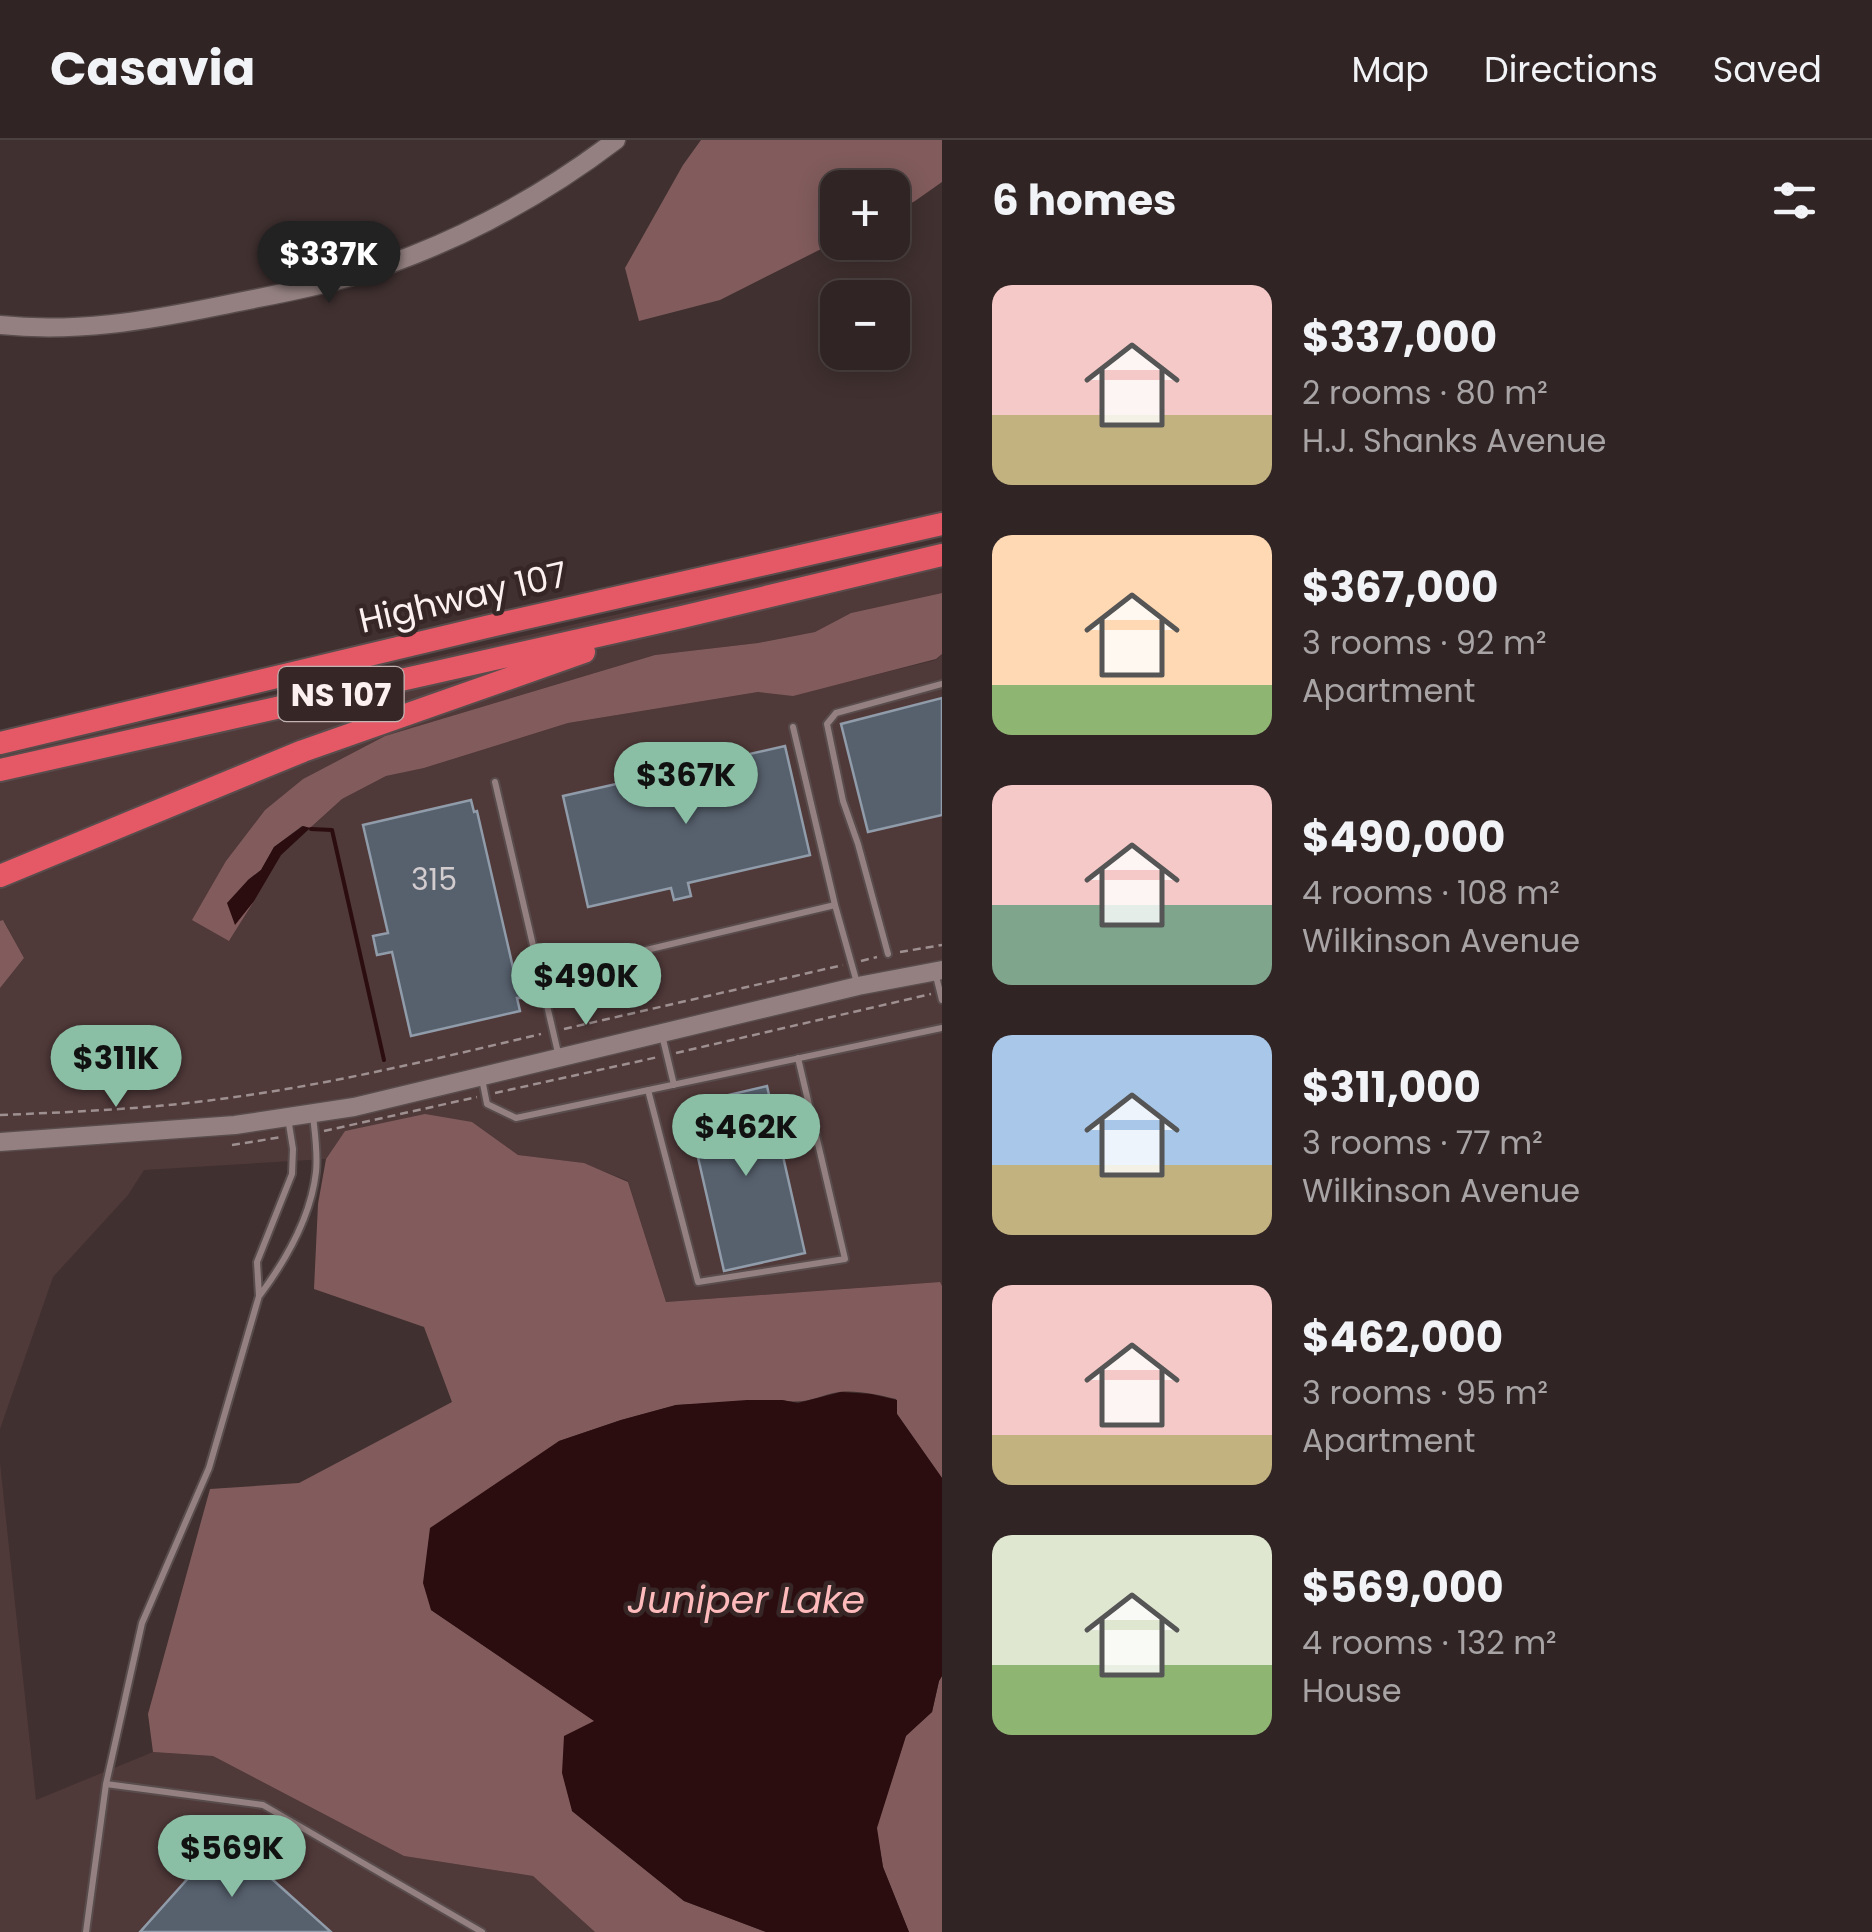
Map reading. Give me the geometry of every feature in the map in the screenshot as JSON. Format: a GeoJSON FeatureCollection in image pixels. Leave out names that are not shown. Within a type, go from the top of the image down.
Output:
{"type":"FeatureCollection","features":[{"type":"Feature","properties":{"kind":"highway","name":"Highway 107"},"geometry":{"type":"LineString","coordinates":[[0,742],[942,524]]}},
{"type":"Feature","properties":{"kind":"highway","name":"Highway 107"},"geometry":{"type":"LineString","coordinates":[[0,770],[942,555]]}},
{"type":"Feature","properties":{"kind":"highway"},"geometry":{"type":"LineString","coordinates":[[0,876],[303,751],[682,617]]}},
{"type":"Feature","properties":{"kind":"street"},"geometry":{"type":"LineString","coordinates":[[0,325],[53,328],[153,319],[344,278],[422,250],[495,217],[616,140]]}},
{"type":"Feature","properties":{"kind":"street"},"geometry":{"type":"LineString","coordinates":[[0,1142],[235,1124],[289,1126],[313,1113],[354,1107],[938,970]]}},
{"type":"Feature","properties":{"kind":"lane"},"geometry":{"type":"LineString","coordinates":[[888,954],[844,801],[827,724],[836,713],[942,684]]}},
{"type":"Feature","properties":{"kind":"lane"},"geometry":{"type":"LineString","coordinates":[[794,728],[858,986]]}},
{"type":"Feature","properties":{"kind":"lane"},"geometry":{"type":"LineString","coordinates":[[496,782],[559,1058]]}},
{"type":"Feature","properties":{"kind":"lane"},"geometry":{"type":"LineString","coordinates":[[618,957],[836,905]]}},
{"type":"Feature","properties":{"kind":"lane"},"geometry":{"type":"LineString","coordinates":[[938,970],[941,996]]}},
{"type":"Feature","properties":{"kind":"lane"},"geometry":{"type":"LineString","coordinates":[[481,1076],[487,1104],[516,1118],[942,1028]]}},
{"type":"Feature","properties":{"kind":"lane"},"geometry":{"type":"LineString","coordinates":[[662,1034],[674,1085]]}},
{"type":"Feature","properties":{"kind":"lane"},"geometry":{"type":"LineString","coordinates":[[648,1090],[698,1282],[845,1259],[798,1058]]}},
{"type":"Feature","properties":{"kind":"lane"},"geometry":{"type":"LineString","coordinates":[[259,1296],[277,1272],[311,1198],[316,1170],[313,1113]]}},
{"type":"Feature","properties":{"kind":"lane"},"geometry":{"type":"LineString","coordinates":[[86,1932],[106,1784],[142,1624],[209,1468],[259,1296],[258,1262],[292,1174],[289,1126]]}},
{"type":"Feature","properties":{"kind":"lane"},"geometry":{"type":"LineString","coordinates":[[106,1784],[263,1804],[482,1932]]}},
{"type":"Feature","properties":{"kind":"path"},"geometry":{"type":"LineString","coordinates":[[0,1115],[220,1099],[347,1078],[942,945]]}},
{"type":"Feature","properties":{"kind":"path"},"geometry":{"type":"LineString","coordinates":[[232,1146],[289,1126],[369,1123],[941,996]]}},
{"type":"Feature","properties":{"kind":"shaded area"},"geometry":{"type":"Polygon","coordinates":[[[701,140],[942,140],[942,182],[915,201],[910,204],[910,170],[820,170],[820,250],[720,300],[639,321],[625,268],[701,140]]]}},
{"type":"Feature","properties":{"kind":"shaded area"},"geometry":{"type":"Polygon","coordinates":[[[942,545],[942,593],[851,613],[815,632],[655,655],[385,736],[303,779],[265,810],[226,861],[230,940],[281,855],[342,799],[386,776],[568,723],[758,692],[793,695],[936,660],[942,654],[942,1286],[939,1282],[666,1302],[628,1181],[583,1163],[518,1155],[472,1122],[345,1131],[326,1159],[144,1170],[128,1195],[53,1277],[0,1429],[0,988],[24,958],[4,921],[0,921],[0,745],[171,718],[666,603],[942,545]]]}},
{"type":"Feature","properties":{"kind":"shaded area"},"geometry":{"type":"Polygon","coordinates":[[[942,593],[942,654],[936,659],[793,696],[758,692],[568,723],[386,776],[342,799],[310,828],[302,826],[274,847],[261,870],[248,880],[235,924],[254,901],[229,941],[192,920],[226,861],[265,810],[303,779],[385,736],[655,655],[815,632],[851,613],[942,593]]]}},
{"type":"Feature","properties":{"kind":"shaded area"},"geometry":{"type":"Polygon","coordinates":[[[3,920],[24,958],[0,988],[0,921],[3,920]]]}},
{"type":"Feature","properties":{"kind":"shaded area"},"geometry":{"type":"Polygon","coordinates":[[[425,1114],[472,1122],[518,1155],[584,1163],[628,1182],[666,1302],[940,1282],[942,1286],[942,1478],[897,1414],[896,1399],[839,1392],[798,1401],[676,1405],[559,1441],[431,1610],[595,1721],[572,1811],[684,1901],[766,1932],[595,1932],[533,1876],[404,1856],[213,1756],[153,1752],[148,1714],[210,1489],[299,1483],[452,1402],[424,1327],[314,1289],[318,1204],[326,1159],[345,1131],[425,1114]]]}},
{"type":"Feature","properties":{"kind":"shaded area"},"geometry":{"type":"Polygon","coordinates":[[[0,1463],[36,1800],[153,1752],[213,1756],[404,1856],[533,1876],[595,1932],[0,1932],[0,1463]]]}},
{"type":"Feature","properties":{"kind":"shaded area"},"geometry":{"type":"Polygon","coordinates":[[[942,1676],[942,1932],[909,1932],[883,1867],[876,1828],[906,1735],[932,1712],[942,1676]]]}},
{"type":"Feature","properties":{"kind":"water"},"geometry":{"type":"Polygon","coordinates":[[[303,826],[310,828],[281,855],[235,925],[227,903],[261,870],[274,847],[303,826]]]}},
{"type":"Feature","properties":{"kind":"water","name":"Juniper Lake"},"geometry":{"type":"Polygon","coordinates":[[[841,1392],[897,1400],[897,1414],[942,1478],[942,1676],[932,1712],[906,1736],[877,1828],[883,1867],[909,1932],[766,1932],[684,1901],[572,1811],[562,1773],[564,1736],[594,1721],[431,1610],[423,1583],[430,1528],[559,1441],[621,1420],[676,1405],[747,1400],[798,1403],[841,1392]]]}},
{"type":"Feature","properties":{"kind":"building"},"geometry":{"type":"Polygon","coordinates":[[[942,698],[942,815],[868,832],[841,724],[942,698]]]}},
{"type":"Feature","properties":{"kind":"building"},"geometry":{"type":"Polygon","coordinates":[[[785,746],[810,855],[688,883],[691,896],[674,900],[671,888],[588,907],[563,796],[785,746]]]}},
{"type":"Feature","properties":{"kind":"building"},"geometry":{"type":"Polygon","coordinates":[[[471,800],[474,812],[477,811],[520,1011],[411,1036],[392,952],[377,955],[373,936],[388,933],[363,825],[471,800]]]}},
{"type":"Feature","properties":{"kind":"building"},"geometry":{"type":"Polygon","coordinates":[[[767,1086],[805,1253],[724,1271],[686,1105],[767,1086]]]}},
{"type":"Feature","properties":{"kind":"building"},"geometry":{"type":"Polygon","coordinates":[[[225,1837],[331,1932],[140,1932],[225,1837]]]}},
{"type":"Feature","properties":{"kind":"waterway"},"geometry":{"type":"LineString","coordinates":[[311,829],[332,830],[384,1060]]}}]}
